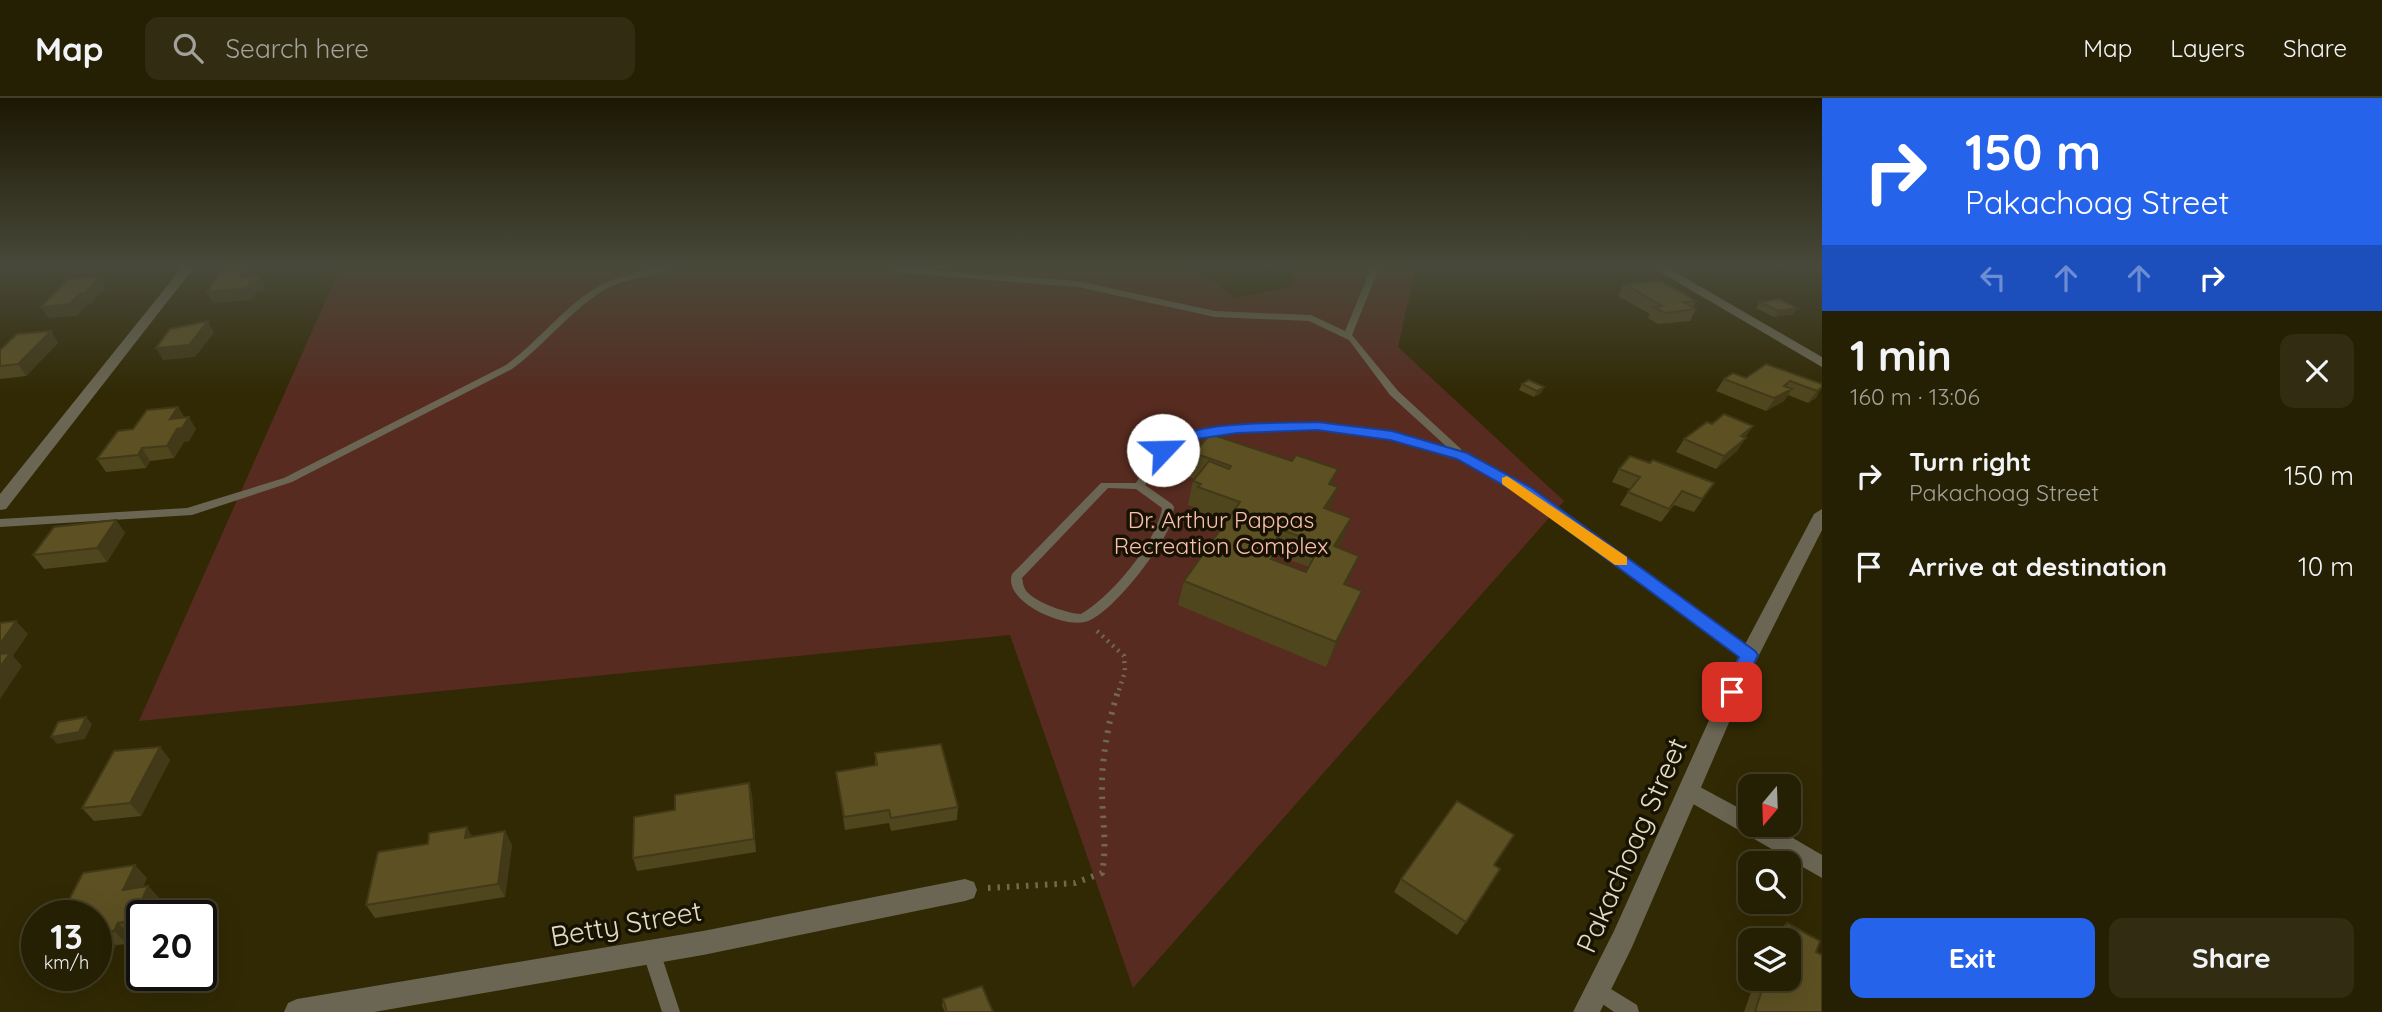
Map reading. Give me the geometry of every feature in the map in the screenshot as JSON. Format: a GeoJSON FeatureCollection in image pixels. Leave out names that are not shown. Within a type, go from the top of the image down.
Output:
{"type":"FeatureCollection","features":[{"type":"Feature","properties":{"kind":"street"},"geometry":{"type":"LineString","coordinates":[[0,505],[156,309]]}},
{"type":"Feature","properties":{"kind":"street"},"geometry":{"type":"LineString","coordinates":[[1729,309],[1822,363]]}},
{"type":"Feature","properties":{"kind":"street","name":"Pakachoag Street"},"geometry":{"type":"LineString","coordinates":[[1586,1012],[1623,939],[1749,655],[1822,514]]}},
{"type":"Feature","properties":{"kind":"street"},"geometry":{"type":"LineString","coordinates":[[1689,790],[1822,867]]}},
{"type":"Feature","properties":{"kind":"street","name":"Betty Street"},"geometry":{"type":"LineString","coordinates":[[297,1012],[651,951],[965,890]]}},
{"type":"Feature","properties":{"kind":"lane"},"geometry":{"type":"LineString","coordinates":[[0,523],[188,512],[289,480],[509,367],[530,352],[578,309]]}},
{"type":"Feature","properties":{"kind":"lane"},"geometry":{"type":"LineString","coordinates":[[1191,309],[1215,314],[1311,318],[1347,336],[1394,393],[1462,456]]}},
{"type":"Feature","properties":{"kind":"lane"},"geometry":{"type":"LineString","coordinates":[[1347,336],[1358,309]]}},
{"type":"Feature","properties":{"kind":"lane"},"geometry":{"type":"LineString","coordinates":[[1139,486],[1163,450],[1187,437],[1237,429],[1317,426],[1366,430],[1417,441],[1462,456],[1525,490],[1749,655]]}},
{"type":"Feature","properties":{"kind":"lane"},"geometry":{"type":"LineString","coordinates":[[1105,485],[1139,486],[1168,507],[1165,524],[1146,554],[1098,609],[1083,619],[1069,617],[1026,600],[1016,587],[1016,577],[1105,485]]}},
{"type":"Feature","properties":{"kind":"lane"},"geometry":{"type":"LineString","coordinates":[[651,951],[671,1012]]}},
{"type":"Feature","properties":{"kind":"lane"},"geometry":{"type":"LineString","coordinates":[[1598,990],[1630,1012]]}},
{"type":"Feature","properties":{"kind":"path"},"geometry":{"type":"LineString","coordinates":[[965,890],[1075,883],[1102,873],[1105,859],[1102,781],[1110,716],[1125,672],[1124,656],[1083,619]]}},
{"type":"Feature","properties":{"kind":"green space","name":"Dr. Arthur Pappas Recreation Complex"},"geometry":{"type":"Polygon","coordinates":[[[322,309],[1407,309],[1398,347],[1564,501],[1133,988],[1010,635],[139,721],[322,309]]]}},
{"type":"Feature","properties":{"kind":"building"},"geometry":{"type":"Polygon","coordinates":[[[1657,309],[1696,309],[1665,313],[1657,309]]]}},
{"type":"Feature","properties":{"kind":"building"},"geometry":{"type":"Polygon","coordinates":[[[208,321],[189,345],[156,348],[170,329],[208,321]]]}},
{"type":"Feature","properties":{"kind":"building"},"geometry":{"type":"Polygon","coordinates":[[[51,331],[18,364],[0,366],[0,350],[17,334],[51,331]]]}},
{"type":"Feature","properties":{"kind":"building"},"geometry":{"type":"Polygon","coordinates":[[[1766,364],[1822,384],[1822,387],[1817,391],[1790,381],[1784,386],[1792,389],[1774,398],[1724,379],[1733,373],[1746,378],[1766,364]]]}},
{"type":"Feature","properties":{"kind":"building"},"geometry":{"type":"Polygon","coordinates":[[[1529,380],[1544,387],[1537,391],[1522,384],[1529,380]]]}},
{"type":"Feature","properties":{"kind":"building"},"geometry":{"type":"Polygon","coordinates":[[[178,407],[170,419],[189,417],[182,428],[177,429],[167,446],[142,448],[138,455],[97,459],[118,431],[133,429],[147,410],[178,407]]]}},
{"type":"Feature","properties":{"kind":"building"},"geometry":{"type":"Polygon","coordinates":[[[1724,414],[1753,426],[1741,436],[1746,438],[1724,456],[1684,439],[1707,422],[1712,424],[1724,414]]]}},
{"type":"Feature","properties":{"kind":"building"},"geometry":{"type":"Polygon","coordinates":[[[1210,434],[1292,461],[1296,455],[1338,469],[1329,484],[1338,487],[1324,508],[1351,518],[1334,546],[1359,556],[1344,584],[1362,591],[1336,642],[1184,581],[1240,502],[1198,487],[1201,484],[1193,481],[1209,461],[1229,469],[1231,466],[1194,453],[1210,434]],[[1282,530],[1275,541],[1270,539],[1266,546],[1277,550],[1271,559],[1306,572],[1321,544],[1282,530]]]}},
{"type":"Feature","properties":{"kind":"building"},"geometry":{"type":"Polygon","coordinates":[[[1630,456],[1650,463],[1653,460],[1714,483],[1702,499],[1682,491],[1669,509],[1628,492],[1640,477],[1619,469],[1630,456]]]}},
{"type":"Feature","properties":{"kind":"building"},"geometry":{"type":"Polygon","coordinates":[[[116,520],[97,548],[33,555],[54,527],[116,520]]]}},
{"type":"Feature","properties":{"kind":"building"},"geometry":{"type":"Polygon","coordinates":[[[16,621],[0,644],[0,623],[16,621]]]}},
{"type":"Feature","properties":{"kind":"building"},"geometry":{"type":"Polygon","coordinates":[[[10,653],[0,667],[0,654],[10,653]]]}},
{"type":"Feature","properties":{"kind":"building"},"geometry":{"type":"Polygon","coordinates":[[[86,717],[79,732],[51,737],[58,722],[86,717]]]}},
{"type":"Feature","properties":{"kind":"building"},"geometry":{"type":"Polygon","coordinates":[[[941,744],[958,807],[891,818],[889,810],[844,817],[836,772],[877,765],[875,753],[941,744]]]}},
{"type":"Feature","properties":{"kind":"building"},"geometry":{"type":"Polygon","coordinates":[[[160,747],[130,803],[82,808],[114,751],[160,747]]]}},
{"type":"Feature","properties":{"kind":"building"},"geometry":{"type":"Polygon","coordinates":[[[749,783],[754,839],[633,858],[634,817],[675,810],[675,795],[749,783]]]}},
{"type":"Feature","properties":{"kind":"building"},"geometry":{"type":"Polygon","coordinates":[[[1457,801],[1514,835],[1494,865],[1500,869],[1466,922],[1401,879],[1457,801]]]}},
{"type":"Feature","properties":{"kind":"building"},"geometry":{"type":"Polygon","coordinates":[[[467,827],[465,838],[505,831],[498,884],[366,905],[378,852],[428,844],[429,833],[467,827]]]}},
{"type":"Feature","properties":{"kind":"building"},"geometry":{"type":"Polygon","coordinates":[[[135,865],[123,890],[148,886],[142,900],[126,900],[126,922],[118,923],[112,931],[112,900],[69,900],[83,873],[135,865]]]}},
{"type":"Feature","properties":{"kind":"building"},"geometry":{"type":"Polygon","coordinates":[[[1801,931],[1820,941],[1816,952],[1822,955],[1822,1012],[1755,1011],[1762,991],[1801,991],[1801,931]]]}},
{"type":"Feature","properties":{"kind":"building"},"geometry":{"type":"Polygon","coordinates":[[[982,986],[993,1012],[947,1012],[943,999],[982,986]]]}},
{"type":"Feature","properties":{"kind":"slow traffic"},"geometry":{"type":"LineString","coordinates":[[1507,481],[1525,490],[1621,561]]}},
{"type":"Feature","properties":{"kind":"route"},"geometry":{"type":"LineString","coordinates":[[1163,450],[1187,437],[1237,429],[1317,426],[1366,430],[1417,441],[1462,456],[1525,490],[1749,655],[1732,692]]}}]}
